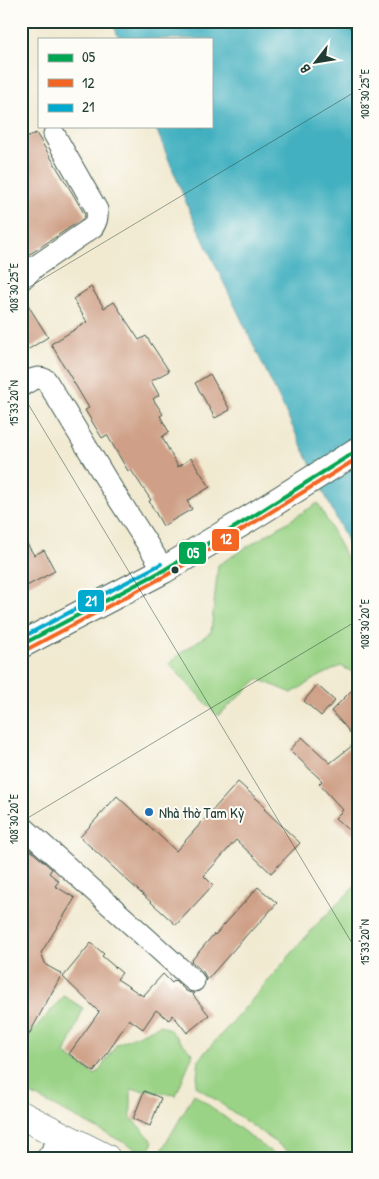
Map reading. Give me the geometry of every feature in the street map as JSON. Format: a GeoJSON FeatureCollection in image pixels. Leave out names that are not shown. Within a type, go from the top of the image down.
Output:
{"type":"FeatureCollection","features":[{"type":"Feature","properties":{"kind":"highway"},"geometry":{"type":"LineString","coordinates":[[21,1114],[106,1158]]}},
{"type":"Feature","properties":{"kind":"main road"},"geometry":{"type":"LineString","coordinates":[[21,645],[164,570],[358,450]]}},
{"type":"Feature","properties":{"kind":"street"},"geometry":{"type":"LineString","coordinates":[[21,280],[36,266],[93,227],[98,217],[97,210],[54,134]]}},
{"type":"Feature","properties":{"kind":"street"},"geometry":{"type":"LineString","coordinates":[[21,386],[41,377],[46,380],[164,570]]}},
{"type":"Feature","properties":{"kind":"street"},"geometry":{"type":"LineString","coordinates":[[21,825],[194,981]]}},
{"type":"Feature","properties":{"kind":"street"},"geometry":{"type":"LineString","coordinates":[[48,1158],[63,1136]]}},
{"type":"Feature","properties":{"kind":"green space"},"geometry":{"type":"Polygon","coordinates":[[[318,503],[358,580],[358,675],[341,666],[314,679],[292,693],[258,679],[218,716],[169,664],[178,655],[211,632],[218,565],[318,503]]]}},
{"type":"Feature","properties":{"kind":"green space"},"geometry":{"type":"Polygon","coordinates":[[[354,887],[358,891],[358,1158],[298,1158],[196,1086],[199,1059],[316,925],[354,887]]]}},
{"type":"Feature","properties":{"kind":"green space"},"geometry":{"type":"Polygon","coordinates":[[[64,996],[83,1008],[65,1054],[96,1075],[117,1044],[160,1025],[169,1029],[193,1054],[176,1095],[131,1089],[131,1118],[153,1141],[148,1155],[21,1089],[21,1036],[26,1038],[64,996]]]}},
{"type":"Feature","properties":{"kind":"green space"},"geometry":{"type":"Polygon","coordinates":[[[194,1094],[279,1158],[160,1158],[161,1152],[194,1094]]]}},
{"type":"Feature","properties":{"kind":"water"},"geometry":{"type":"Polygon","coordinates":[[[112,21],[358,21],[358,564],[190,212],[156,128],[212,128],[212,38],[119,38],[112,21]]]}},
{"type":"Feature","properties":{"kind":"building"},"geometry":{"type":"Polygon","coordinates":[[[36,133],[85,215],[84,218],[21,260],[21,141],[36,133]]]}},
{"type":"Feature","properties":{"kind":"building"},"geometry":{"type":"Polygon","coordinates":[[[91,287],[104,308],[114,302],[139,340],[146,336],[169,371],[151,381],[159,395],[153,399],[163,414],[160,416],[169,432],[162,437],[178,467],[191,458],[210,487],[187,501],[192,509],[163,526],[149,501],[151,500],[131,470],[128,471],[107,435],[102,438],[85,410],[89,408],[51,344],[87,322],[73,299],[91,287]]]}},
{"type":"Feature","properties":{"kind":"building"},"geometry":{"type":"Polygon","coordinates":[[[21,294],[48,337],[21,354],[21,294]]]}},
{"type":"Feature","properties":{"kind":"building"},"geometry":{"type":"Polygon","coordinates":[[[210,374],[230,410],[215,418],[195,383],[210,374]]]}},
{"type":"Feature","properties":{"kind":"building"},"geometry":{"type":"Polygon","coordinates":[[[21,534],[34,555],[44,550],[55,571],[21,589],[21,534]]]}},
{"type":"Feature","properties":{"kind":"building"},"geometry":{"type":"Polygon","coordinates":[[[358,684],[358,839],[335,818],[343,810],[319,784],[322,781],[290,750],[302,737],[330,763],[357,742],[331,711],[358,684]]]}},
{"type":"Feature","properties":{"kind":"building"},"geometry":{"type":"Polygon","coordinates":[[[317,685],[335,701],[321,716],[304,701],[317,685]]]}},
{"type":"Feature","properties":{"kind":"building"},"geometry":{"type":"Polygon","coordinates":[[[238,782],[266,807],[264,809],[300,843],[271,873],[236,840],[204,876],[213,885],[176,925],[80,837],[117,796],[176,851],[238,782]]]}},
{"type":"Feature","properties":{"kind":"building"},"geometry":{"type":"Polygon","coordinates":[[[28,848],[52,869],[49,873],[59,881],[55,886],[75,898],[41,953],[46,965],[62,974],[21,1049],[21,857],[28,848]]]}},
{"type":"Feature","properties":{"kind":"building"},"geometry":{"type":"Polygon","coordinates":[[[258,887],[277,903],[206,981],[203,972],[191,961],[258,887]]]}},
{"type":"Feature","properties":{"kind":"building"},"geometry":{"type":"Polygon","coordinates":[[[91,943],[104,954],[102,956],[122,973],[117,979],[143,996],[163,974],[172,983],[175,980],[186,991],[195,993],[193,995],[209,1015],[187,1033],[173,1015],[169,1020],[156,1010],[143,1029],[129,1019],[94,1072],[69,1054],[99,1012],[63,977],[91,943]]]}},
{"type":"Feature","properties":{"kind":"building"},"geometry":{"type":"Polygon","coordinates":[[[144,1091],[161,1098],[150,1126],[133,1119],[144,1091]]]}},
{"type":"Feature","properties":{"kind":"transit line","name":"05"},"geometry":{"type":"LineString","coordinates":[[21,645],[164,570],[358,450]]}},
{"type":"Feature","properties":{"kind":"transit line","name":"12"},"geometry":{"type":"LineString","coordinates":[[24,651],[167,575],[358,458]]}},
{"type":"Feature","properties":{"kind":"transit line","name":"21"},"geometry":{"type":"LineString","coordinates":[[21,638],[161,564]]}},
{"type":"Feature","properties":{"kind":"place","name":"Nhà thờ Tam Kỳ"},"geometry":{"type":"Point","coordinates":[149,812]}}]}
